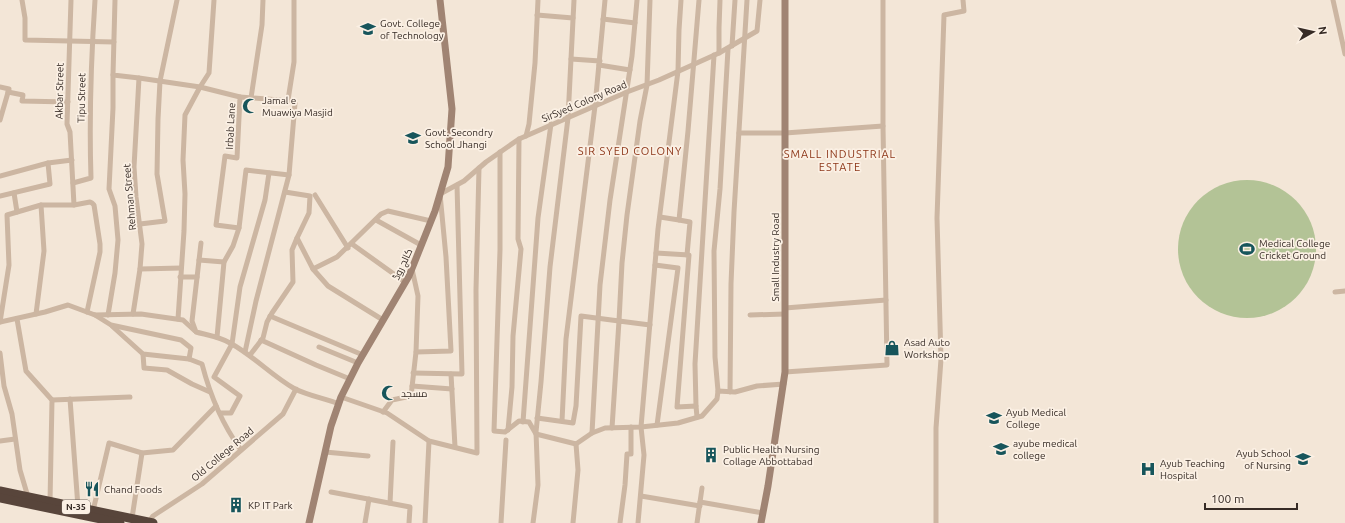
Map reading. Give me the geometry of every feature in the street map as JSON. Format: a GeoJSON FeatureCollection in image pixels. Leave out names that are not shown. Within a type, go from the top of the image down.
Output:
{"type":"FeatureCollection","features":[{"type":"Feature","properties":{"kind":"highway","name":"N-35"},"geometry":{"type":"LineString","coordinates":[[0,491],[151,522]]}},
{"type":"Feature","properties":{"kind":"highway","name":"N-35"},"geometry":{"type":"LineString","coordinates":[[0,498],[102,521],[120,523]]}},
{"type":"Feature","properties":{"kind":"main road","name":"کالج روڈ"},"geometry":{"type":"LineString","coordinates":[[309,523],[331,426],[340,400],[358,363],[412,268],[431,220],[448,167],[452,110],[440,0]]}},
{"type":"Feature","properties":{"kind":"main road","name":"Small Industry Road"},"geometry":{"type":"LineString","coordinates":[[761,523],[785,372],[785,0]]}},
{"type":"Feature","properties":{"kind":"street"},"geometry":{"type":"LineString","coordinates":[[22,0],[25,18],[25,40],[114,42]]}},
{"type":"Feature","properties":{"kind":"street","name":"Akbar Street"},"geometry":{"type":"LineString","coordinates":[[71,0],[67,124],[70,132],[74,205]]}},
{"type":"Feature","properties":{"kind":"street","name":"Tipu Street"},"geometry":{"type":"LineString","coordinates":[[73,183],[91,178],[90,136],[92,41],[95,0]]}},
{"type":"Feature","properties":{"kind":"street"},"geometry":{"type":"LineString","coordinates":[[108,315],[115,273],[118,240],[115,206],[109,190],[113,108],[115,0]]}},
{"type":"Feature","properties":{"kind":"street"},"geometry":{"type":"LineString","coordinates":[[140,224],[165,221],[157,174],[160,81],[178,0]]}},
{"type":"Feature","properties":{"kind":"street"},"geometry":{"type":"LineString","coordinates":[[178,319],[185,194],[183,160],[185,114],[209,73],[214,0]]}},
{"type":"Feature","properties":{"kind":"street"},"geometry":{"type":"LineString","coordinates":[[251,98],[262,25],[263,0]]}},
{"type":"Feature","properties":{"kind":"street"},"geometry":{"type":"LineString","coordinates":[[288,100],[294,62],[294,0]]}},
{"type":"Feature","properties":{"kind":"street"},"geometry":{"type":"LineString","coordinates":[[526,136],[529,124],[534,71],[538,0]]}},
{"type":"Feature","properties":{"kind":"street"},"geometry":{"type":"LineString","coordinates":[[533,523],[538,485],[536,434],[537,418],[550,267],[568,118],[574,0]]}},
{"type":"Feature","properties":{"kind":"street"},"geometry":{"type":"LineString","coordinates":[[562,421],[566,339],[600,63],[605,0]]}},
{"type":"Feature","properties":{"kind":"street"},"geometry":{"type":"LineString","coordinates":[[592,433],[598,318],[610,200],[630,70],[637,0]]}},
{"type":"Feature","properties":{"kind":"street"},"geometry":{"type":"LineString","coordinates":[[612,428],[622,263],[639,128],[647,85],[650,0]]}},
{"type":"Feature","properties":{"kind":"street"},"geometry":{"type":"LineString","coordinates":[[638,523],[644,455],[642,427],[650,325],[656,253],[678,71],[678,30],[681,0]]}},
{"type":"Feature","properties":{"kind":"street"},"geometry":{"type":"LineString","coordinates":[[679,220],[699,0]]}},
{"type":"Feature","properties":{"kind":"street"},"geometry":{"type":"LineString","coordinates":[[697,417],[696,349],[720,0]]}},
{"type":"Feature","properties":{"kind":"street"},"geometry":{"type":"LineString","coordinates":[[500,152],[500,250],[494,431],[505,432],[519,421],[529,422],[536,434],[576,444],[592,433],[605,428],[642,427],[678,423],[702,416],[717,399],[718,391],[715,358],[714,251],[735,0]]}},
{"type":"Feature","properties":{"kind":"street"},"geometry":{"type":"LineString","coordinates":[[730,392],[731,284],[747,0]]}},
{"type":"Feature","properties":{"kind":"street","name":"SirSyed Colony Road"},"geometry":{"type":"LineString","coordinates":[[440,194],[464,181],[479,168],[519,139],[717,54],[744,39],[757,31],[760,0]]}},
{"type":"Feature","properties":{"kind":"street"},"geometry":{"type":"LineString","coordinates":[[785,372],[887,365],[883,126],[883,0]]}},
{"type":"Feature","properties":{"kind":"street"},"geometry":{"type":"LineString","coordinates":[[936,523],[936,428],[941,358],[937,218],[944,15],[964,11],[963,0]]}},
{"type":"Feature","properties":{"kind":"street"},"geometry":{"type":"LineString","coordinates":[[1333,0],[1345,54]]}},
{"type":"Feature","properties":{"kind":"street"},"geometry":{"type":"LineString","coordinates":[[537,15],[573,18]]}},
{"type":"Feature","properties":{"kind":"street"},"geometry":{"type":"LineString","coordinates":[[603,20],[635,23]]}},
{"type":"Feature","properties":{"kind":"street"},"geometry":{"type":"LineString","coordinates":[[571,59],[600,63],[630,70]]}},
{"type":"Feature","properties":{"kind":"street","name":"Irbab Lane"},"geometry":{"type":"LineString","coordinates":[[113,76],[139,78],[200,87],[240,97],[237,158],[225,156],[216,225],[239,228]]}},
{"type":"Feature","properties":{"kind":"street","name":"Rehman Street"},"geometry":{"type":"LineString","coordinates":[[133,314],[140,269],[142,244],[134,167],[139,78]]}},
{"type":"Feature","properties":{"kind":"street"},"geometry":{"type":"LineString","coordinates":[[0,87],[9,89],[0,120]]}},
{"type":"Feature","properties":{"kind":"street"},"geometry":{"type":"LineString","coordinates":[[8,92],[23,95],[22,101],[68,102]]}},
{"type":"Feature","properties":{"kind":"street"},"geometry":{"type":"LineString","coordinates":[[240,97],[288,100],[295,103],[289,175],[244,352]]}},
{"type":"Feature","properties":{"kind":"street"},"geometry":{"type":"LineString","coordinates":[[523,422],[538,218],[551,124]]}},
{"type":"Feature","properties":{"kind":"street"},"geometry":{"type":"LineString","coordinates":[[739,133],[785,133],[883,126]]}},
{"type":"Feature","properties":{"kind":"street"},"geometry":{"type":"LineString","coordinates":[[508,430],[512,387],[513,336],[521,249],[518,238],[519,139]]}},
{"type":"Feature","properties":{"kind":"street"},"geometry":{"type":"LineString","coordinates":[[0,176],[48,163],[72,160]]}},
{"type":"Feature","properties":{"kind":"street"},"geometry":{"type":"LineString","coordinates":[[0,196],[50,184],[48,163]]}},
{"type":"Feature","properties":{"kind":"street"},"geometry":{"type":"LineString","coordinates":[[95,315],[141,314],[183,320],[196,332],[216,337],[232,344],[250,355],[269,371],[296,389],[383,412],[430,440],[454,448],[477,453],[476,290],[479,168]]}},
{"type":"Feature","properties":{"kind":"street"},"geometry":{"type":"LineString","coordinates":[[216,337],[224,262],[233,246],[239,228],[246,170],[289,175]]}},
{"type":"Feature","properties":{"kind":"street"},"geometry":{"type":"LineString","coordinates":[[220,413],[231,414],[240,396],[214,377],[232,344],[240,287],[265,200],[269,173]]}},
{"type":"Feature","properties":{"kind":"street"},"geometry":{"type":"LineString","coordinates":[[414,373],[462,374],[457,185]]}},
{"type":"Feature","properties":{"kind":"street"},"geometry":{"type":"LineString","coordinates":[[250,355],[261,340],[270,316],[293,282],[292,250],[309,213],[310,196],[285,192]]}},
{"type":"Feature","properties":{"kind":"street"},"geometry":{"type":"LineString","coordinates":[[14,193],[17,212]]}},
{"type":"Feature","properties":{"kind":"street"},"geometry":{"type":"LineString","coordinates":[[416,352],[451,351],[446,257],[440,194]]}},
{"type":"Feature","properties":{"kind":"street"},"geometry":{"type":"LineString","coordinates":[[315,195],[350,246],[405,282]]}},
{"type":"Feature","properties":{"kind":"street"},"geometry":{"type":"LineString","coordinates":[[87,312],[100,252],[94,205],[92,203],[74,205],[41,205],[7,215],[9,265],[0,322],[17,319],[68,305],[95,315],[111,325],[142,354],[189,359],[202,364],[210,392],[216,406],[229,433],[241,450]]}},
{"type":"Feature","properties":{"kind":"street"},"geometry":{"type":"LineString","coordinates":[[36,314],[44,251],[41,205]]}},
{"type":"Feature","properties":{"kind":"street"},"geometry":{"type":"LineString","coordinates":[[313,269],[337,258],[381,214],[388,211],[431,220]]}},
{"type":"Feature","properties":{"kind":"street"},"geometry":{"type":"LineString","coordinates":[[660,217],[690,222],[686,255],[688,255],[677,407],[696,406]]}},
{"type":"Feature","properties":{"kind":"street"},"geometry":{"type":"LineString","coordinates":[[376,220],[421,245]]}},
{"type":"Feature","properties":{"kind":"street"},"geometry":{"type":"LineString","coordinates":[[297,238],[313,269],[328,286],[383,320]]}},
{"type":"Feature","properties":{"kind":"street"},"geometry":{"type":"LineString","coordinates":[[196,332],[192,321],[201,243]]}},
{"type":"Feature","properties":{"kind":"street"},"geometry":{"type":"LineString","coordinates":[[656,253],[686,255]]}},
{"type":"Feature","properties":{"kind":"street"},"geometry":{"type":"LineString","coordinates":[[199,260],[224,262]]}},
{"type":"Feature","properties":{"kind":"street"},"geometry":{"type":"LineString","coordinates":[[655,265],[678,268],[657,425]]}},
{"type":"Feature","properties":{"kind":"street"},"geometry":{"type":"LineString","coordinates":[[140,269],[181,268]]}},
{"type":"Feature","properties":{"kind":"street"},"geometry":{"type":"LineString","coordinates":[[383,412],[392,400],[411,396],[416,352],[418,296],[412,268]]}},
{"type":"Feature","properties":{"kind":"street"},"geometry":{"type":"LineString","coordinates":[[180,276],[197,277]]}},
{"type":"Feature","properties":{"kind":"street"},"geometry":{"type":"LineString","coordinates":[[1335,292],[1345,291]]}},
{"type":"Feature","properties":{"kind":"street"},"geometry":{"type":"LineString","coordinates":[[750,315],[886,300]]}},
{"type":"Feature","properties":{"kind":"street"},"geometry":{"type":"LineString","coordinates":[[270,316],[363,355]]}},
{"type":"Feature","properties":{"kind":"street"},"geometry":{"type":"LineString","coordinates":[[537,418],[573,423],[576,406],[581,316],[650,325]]}},
{"type":"Feature","properties":{"kind":"street"},"geometry":{"type":"LineString","coordinates":[[17,319],[26,371],[52,400],[50,502]]}},
{"type":"Feature","properties":{"kind":"street"},"geometry":{"type":"LineString","coordinates":[[111,325],[181,340],[191,348],[189,359]]}},
{"type":"Feature","properties":{"kind":"street"},"geometry":{"type":"LineString","coordinates":[[261,340],[350,379]]}},
{"type":"Feature","properties":{"kind":"street"},"geometry":{"type":"LineString","coordinates":[[319,347],[358,363]]}},
{"type":"Feature","properties":{"kind":"street"},"geometry":{"type":"LineString","coordinates":[[0,354],[4,386],[12,414],[20,470],[28,497]]}},
{"type":"Feature","properties":{"kind":"street"},"geometry":{"type":"LineString","coordinates":[[142,354],[144,368],[167,370],[210,392]]}},
{"type":"Feature","properties":{"kind":"street"},"geometry":{"type":"LineString","coordinates":[[451,374],[454,448]]}},
{"type":"Feature","properties":{"kind":"street"},"geometry":{"type":"LineString","coordinates":[[718,391],[735,392],[757,386],[784,384]]}},
{"type":"Feature","properties":{"kind":"street"},"geometry":{"type":"LineString","coordinates":[[412,386],[452,389]]}},
{"type":"Feature","properties":{"kind":"street","name":"Old College Road"},"geometry":{"type":"LineString","coordinates":[[151,522],[153,516],[202,484],[283,414],[296,389]]}},
{"type":"Feature","properties":{"kind":"street"},"geometry":{"type":"LineString","coordinates":[[52,400],[130,397]]}},
{"type":"Feature","properties":{"kind":"street"},"geometry":{"type":"LineString","coordinates":[[70,399],[78,507]]}},
{"type":"Feature","properties":{"kind":"street"},"geometry":{"type":"LineString","coordinates":[[93,511],[109,443],[142,453],[173,450],[216,406]]}},
{"type":"Feature","properties":{"kind":"street"},"geometry":{"type":"LineString","coordinates":[[620,523],[625,486],[626,454],[631,454],[631,427]]}},
{"type":"Feature","properties":{"kind":"street"},"geometry":{"type":"LineString","coordinates":[[0,441],[15,440]]}},
{"type":"Feature","properties":{"kind":"street"},"geometry":{"type":"LineString","coordinates":[[425,523],[430,440]]}},
{"type":"Feature","properties":{"kind":"street"},"geometry":{"type":"LineString","coordinates":[[501,523],[506,440]]}},
{"type":"Feature","properties":{"kind":"street"},"geometry":{"type":"LineString","coordinates":[[390,503],[394,442]]}},
{"type":"Feature","properties":{"kind":"street"},"geometry":{"type":"LineString","coordinates":[[573,523],[578,470],[576,444]]}},
{"type":"Feature","properties":{"kind":"street"},"geometry":{"type":"LineString","coordinates":[[325,452],[368,456]]}},
{"type":"Feature","properties":{"kind":"street"},"geometry":{"type":"LineString","coordinates":[[132,518],[142,453]]}},
{"type":"Feature","properties":{"kind":"street"},"geometry":{"type":"LineString","coordinates":[[696,523],[702,488]]}},
{"type":"Feature","properties":{"kind":"street"},"geometry":{"type":"LineString","coordinates":[[332,492],[410,507],[409,523]]}},
{"type":"Feature","properties":{"kind":"street"},"geometry":{"type":"LineString","coordinates":[[641,496],[763,513]]}},
{"type":"Feature","properties":{"kind":"street"},"geometry":{"type":"LineString","coordinates":[[366,523],[370,499]]}},
{"type":"Feature","properties":{"kind":"green space","name":"Medical College Cricket Ground"},"geometry":{"type":"Polygon","coordinates":[[[1247,180],[1267,183],[1279,188],[1296,200],[1308,217],[1313,229],[1316,249],[1313,269],[1308,281],[1296,298],[1279,310],[1267,315],[1247,318],[1227,315],[1215,310],[1198,298],[1186,281],[1181,269],[1178,249],[1181,229],[1186,217],[1198,200],[1215,188],[1227,183],[1247,180]]]}},
{"type":"Feature","properties":{"kind":"place","name":"Govt. College of Technology"},"geometry":{"type":"Point","coordinates":[368,29]}},
{"type":"Feature","properties":{"kind":"place","name":"Jamal e Muawiya Masjid"},"geometry":{"type":"Point","coordinates":[250,106]}},
{"type":"Feature","properties":{"kind":"place","name":"Govt. Secondry School Jhangi"},"geometry":{"type":"Point","coordinates":[413,138]}},
{"type":"Feature","properties":{"kind":"place","name":"Medical College Cricket Ground"},"geometry":{"type":"Point","coordinates":[1247,249]}},
{"type":"Feature","properties":{"kind":"place","name":"Asad Auto Workshop"},"geometry":{"type":"Point","coordinates":[892,348]}},
{"type":"Feature","properties":{"kind":"place","name":"مسجد"},"geometry":{"type":"Point","coordinates":[389,393]}},
{"type":"Feature","properties":{"kind":"place","name":"Ayub Medical College"},"geometry":{"type":"Point","coordinates":[994,418]}},
{"type":"Feature","properties":{"kind":"place","name":"ayube medical college"},"geometry":{"type":"Point","coordinates":[1001,449]}},
{"type":"Feature","properties":{"kind":"place","name":"Public Health Nursing Collage Abbottabad"},"geometry":{"type":"Point","coordinates":[711,455]}},
{"type":"Feature","properties":{"kind":"place","name":"Ayub School of Nursing"},"geometry":{"type":"Point","coordinates":[1303,459]}},
{"type":"Feature","properties":{"kind":"place","name":"Ayub Teaching Hospital"},"geometry":{"type":"Point","coordinates":[1148,469]}},
{"type":"Feature","properties":{"kind":"place","name":"Chand Foods"},"geometry":{"type":"Point","coordinates":[92,489]}},
{"type":"Feature","properties":{"kind":"place","name":"KP IT Park"},"geometry":{"type":"Point","coordinates":[236,505]}},
{"type":"Feature","properties":{"kind":"district","name":"SIR SYED COLONY"},"geometry":{"type":"Point","coordinates":[630,151]}},
{"type":"Feature","properties":{"kind":"district","name":"SMALL INDUSTRIAL ESTATE"},"geometry":{"type":"Point","coordinates":[840,160]}}]}
